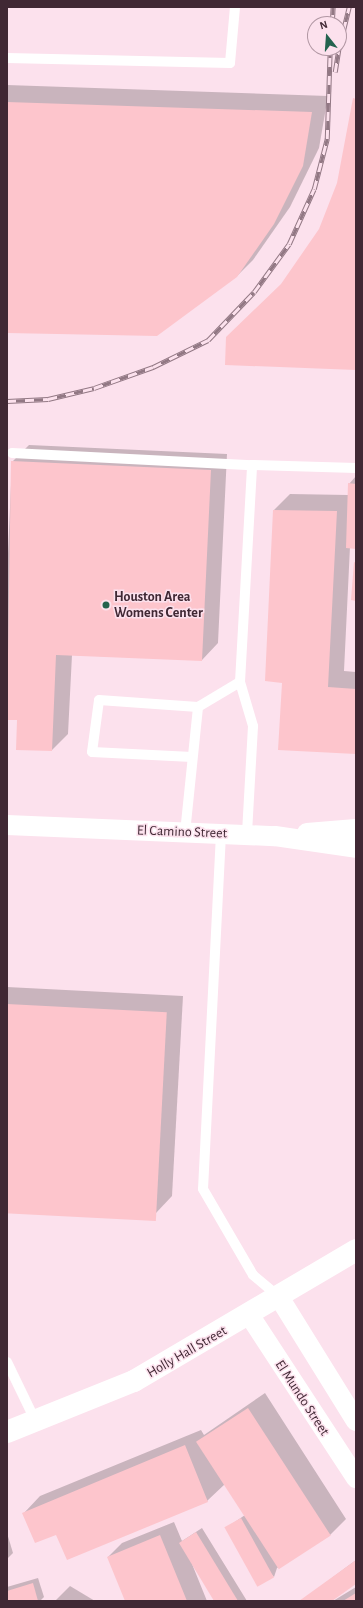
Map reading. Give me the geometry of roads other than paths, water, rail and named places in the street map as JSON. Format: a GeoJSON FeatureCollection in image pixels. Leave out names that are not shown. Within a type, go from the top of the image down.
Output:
{"type":"FeatureCollection","features":[{"type":"Feature","properties":{"kind":"street","name":"El Camino Street"},"geometry":{"type":"LineString","coordinates":[[7,825],[275,836],[356,848]]}},
{"type":"Feature","properties":{"kind":"street"},"geometry":{"type":"LineString","coordinates":[[275,836],[356,829]]}},
{"type":"Feature","properties":{"kind":"street","name":"Holly Hall Street"},"geometry":{"type":"LineString","coordinates":[[7,1432],[36,1422],[134,1381],[250,1316],[356,1250]]}},
{"type":"Feature","properties":{"kind":"street"},"geometry":{"type":"LineString","coordinates":[[279,1297],[356,1421]]}},
{"type":"Feature","properties":{"kind":"street","name":"El Mundo Street"},"geometry":{"type":"LineString","coordinates":[[250,1316],[356,1478]]}},
{"type":"Feature","properties":{"kind":"lane"},"geometry":{"type":"LineString","coordinates":[[7,58],[230,62],[235,7]]}},
{"type":"Feature","properties":{"kind":"lane"},"geometry":{"type":"LineString","coordinates":[[12,453],[252,465],[356,468]]}},
{"type":"Feature","properties":{"kind":"lane"},"geometry":{"type":"LineString","coordinates":[[247,835],[253,726],[240,682],[252,465]]}},
{"type":"Feature","properties":{"kind":"lane"},"geometry":{"type":"LineString","coordinates":[[192,757],[92,752],[99,700],[198,707],[240,682]]}},
{"type":"Feature","properties":{"kind":"lane"},"geometry":{"type":"LineString","coordinates":[[185,833],[198,707]]}},
{"type":"Feature","properties":{"kind":"lane"},"geometry":{"type":"LineString","coordinates":[[221,834],[203,1189],[253,1276],[279,1297]]}},
{"type":"Feature","properties":{"kind":"lane"},"geometry":{"type":"LineString","coordinates":[[7,1362],[36,1422]]}},
{"type":"Feature","properties":{"kind":"railway"},"geometry":{"type":"LineString","coordinates":[[332,16],[333,7]]}},
{"type":"Feature","properties":{"kind":"railway"},"geometry":{"type":"LineString","coordinates":[[347,16],[349,7]]}},
{"type":"Feature","properties":{"kind":"railway"},"geometry":{"type":"LineString","coordinates":[[7,401],[48,399],[94,388],[153,367],[208,340],[254,292],[289,244],[314,189],[327,139],[330,56]]}},
{"type":"Feature","properties":{"kind":"railway"},"geometry":{"type":"LineString","coordinates":[[335,72],[338,56]]}},
{"type":"Feature","properties":{"kind":"place","name":"Houston Area Womens Center"},"geometry":{"type":"Point","coordinates":[106,605]}}]}
